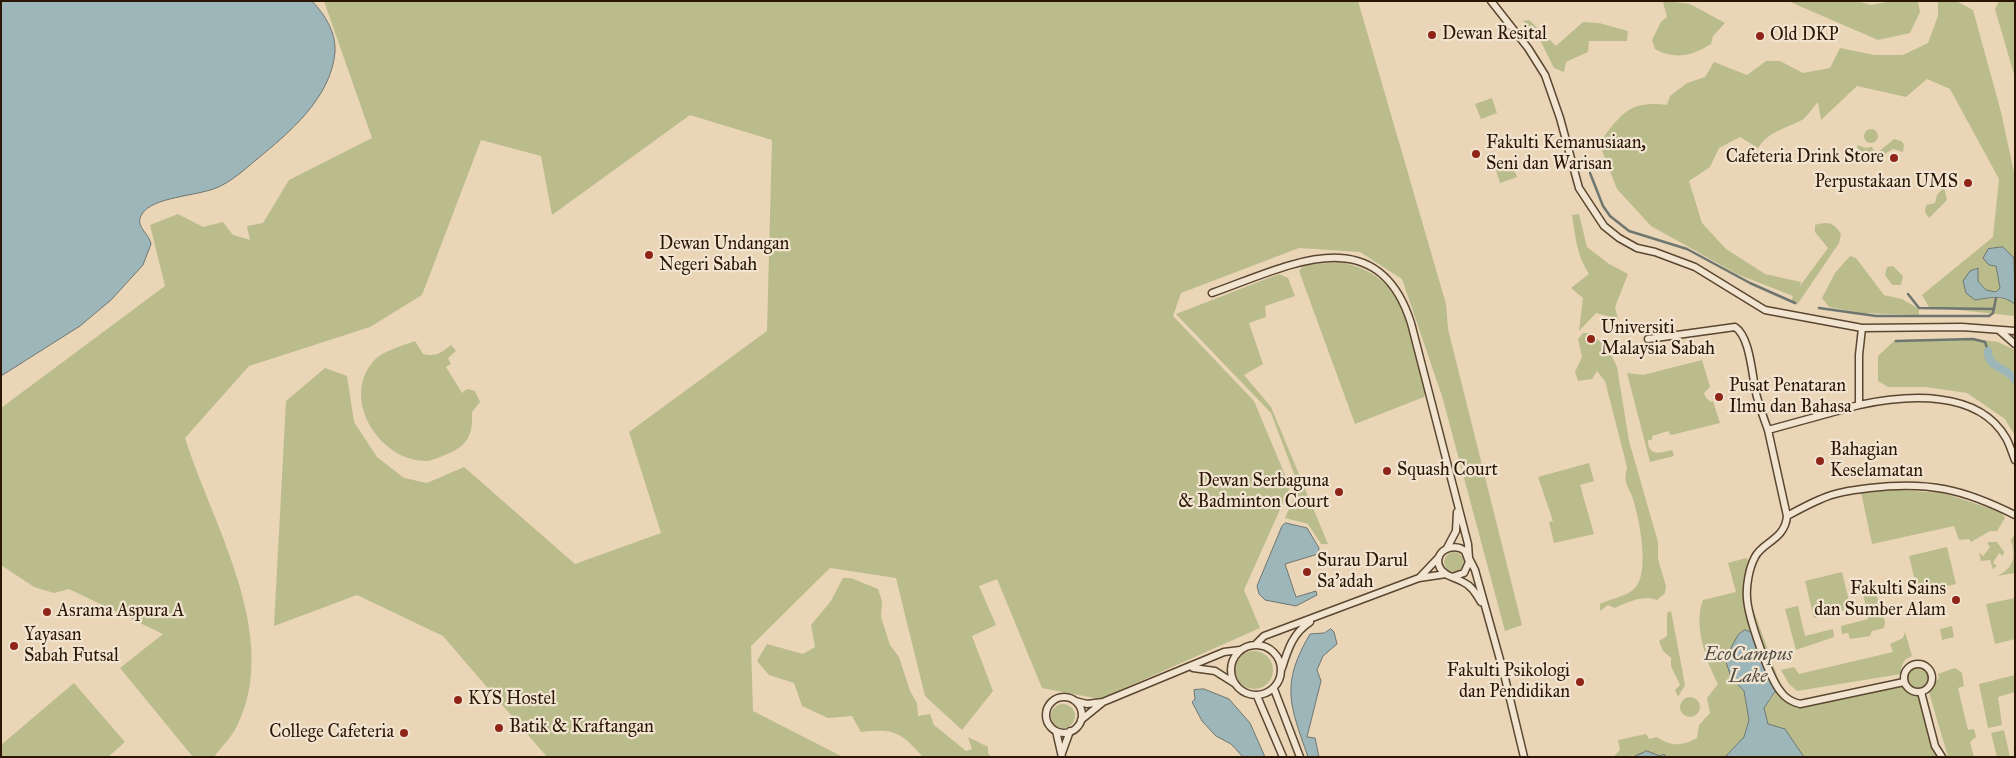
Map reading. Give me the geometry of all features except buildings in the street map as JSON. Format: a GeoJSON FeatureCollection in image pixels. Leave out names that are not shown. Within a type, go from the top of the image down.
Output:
{"type":"FeatureCollection","features":[{"type":"Feature","properties":{"kind":"street"},"geometry":{"type":"LineString","coordinates":[[1491,1],[1528,48],[1545,75],[1560,118],[1579,188],[1604,226],[1637,248],[1655,252],[1695,267],[1765,310],[1862,328],[1962,327],[2015,331]]}},
{"type":"Feature","properties":{"kind":"street"},"geometry":{"type":"LineString","coordinates":[[1062,756],[1056,731],[1047,721],[1047,707],[1058,697],[1067,697],[1087,704],[1103,702],[1224,652],[1240,650],[1255,645],[1264,636],[1419,578],[1464,573],[1468,566],[1468,544],[1406,307],[1395,288],[1382,273],[1371,266],[1337,257],[1317,258],[1212,293]]}},
{"type":"Feature","properties":{"kind":"street"},"geometry":{"type":"LineString","coordinates":[[1648,339],[1735,327],[1739,330],[1747,345],[1757,397],[1768,430],[1787,516],[1784,527],[1773,541],[1755,555],[1747,591],[1752,623],[1780,691],[1792,702],[1800,704],[1904,682]]}},
{"type":"Feature","properties":{"kind":"street"},"geometry":{"type":"LineString","coordinates":[[1859,405],[1859,355],[1862,328]]}},
{"type":"Feature","properties":{"kind":"street"},"geometry":{"type":"LineString","coordinates":[[2000,330],[2015,344]]}},
{"type":"Feature","properties":{"kind":"street"},"geometry":{"type":"LineString","coordinates":[[1768,430],[1895,397],[1953,401],[1976,410],[1992,421],[2006,438],[2015,460]]}},
{"type":"Feature","properties":{"kind":"street"},"geometry":{"type":"LineString","coordinates":[[1787,516],[1832,495],[1903,484],[1928,485],[1959,492],[1985,500],[2015,515]]}},
{"type":"Feature","properties":{"kind":"street"},"geometry":{"type":"LineString","coordinates":[[1419,578],[1447,548],[1456,531],[1458,506]]}},
{"type":"Feature","properties":{"kind":"street"},"geometry":{"type":"LineString","coordinates":[[1447,548],[1458,547],[1465,551],[1475,570],[1484,608],[1504,674],[1524,757]]}},
{"type":"Feature","properties":{"kind":"street"},"geometry":{"type":"LineString","coordinates":[[1439,557],[1440,569],[1449,576],[1464,582],[1475,591],[1484,608]]}},
{"type":"Feature","properties":{"kind":"street"},"geometry":{"type":"LineString","coordinates":[[1191,667],[1215,671],[1242,692],[1257,696],[1268,693],[1279,682],[1287,652],[1294,637],[1302,627],[1320,616]]}},
{"type":"Feature","properties":{"kind":"street"},"geometry":{"type":"LineString","coordinates":[[1255,645],[1265,647],[1274,652],[1280,661],[1281,672]]}},
{"type":"Feature","properties":{"kind":"street"},"geometry":{"type":"LineString","coordinates":[[1234,684],[1230,669],[1233,659],[1240,650]]}},
{"type":"Feature","properties":{"kind":"street"},"geometry":{"type":"LineString","coordinates":[[1915,663],[1924,664],[1930,670],[1932,679],[1928,687],[1921,692],[1913,691],[1904,682],[1903,677],[1907,668],[1915,663]]}},
{"type":"Feature","properties":{"kind":"street"},"geometry":{"type":"LineString","coordinates":[[1274,688],[1300,757]]}},
{"type":"Feature","properties":{"kind":"street"},"geometry":{"type":"LineString","coordinates":[[1921,692],[1936,746],[1942,757]]}},
{"type":"Feature","properties":{"kind":"street"},"geometry":{"type":"LineString","coordinates":[[1257,696],[1283,757]]}},
{"type":"Feature","properties":{"kind":"street"},"geometry":{"type":"LineString","coordinates":[[1076,701],[1081,710],[1081,720]]}},
{"type":"Feature","properties":{"kind":"street"},"geometry":{"type":"LineString","coordinates":[[1062,756],[1070,731],[1103,702]]}},
{"type":"Feature","properties":{"kind":"street"},"geometry":{"type":"LineString","coordinates":[[1056,731],[1063,733],[1070,731]]}},
{"type":"Feature","properties":{"kind":"green space"},"geometry":{"type":"Polygon","coordinates":[[[324,1],[1358,1],[1446,304],[1448,329],[1522,625],[1505,631],[1442,396],[1402,279],[1360,252],[1299,248],[1181,293],[1173,316],[1254,401],[1290,487],[1244,590],[1260,628],[1100,699],[1042,688],[997,579],[979,586],[996,625],[972,636],[993,691],[962,730],[925,696],[896,578],[830,568],[751,646],[753,711],[843,757],[547,757],[443,636],[357,595],[274,626],[286,401],[325,368],[347,376],[354,422],[377,457],[404,478],[427,483],[464,467],[575,564],[661,533],[629,432],[767,331],[772,140],[690,115],[552,215],[541,156],[481,140],[422,295],[370,327],[249,366],[185,438],[238,580],[247,618],[252,655],[249,691],[235,730],[214,757],[193,757],[120,668],[163,634],[69,589],[54,593],[34,587],[1,565],[1,408],[165,286],[150,225],[178,214],[203,227],[223,222],[233,235],[250,240],[247,226],[263,223],[289,180],[372,138],[324,1]]]}},
{"type":"Feature","properties":{"kind":"green space"},"geometry":{"type":"Polygon","coordinates":[[[1788,1],[1857,1],[1871,5],[1893,1],[1918,1],[1920,12],[1910,33],[1878,40],[1788,1]]]}},
{"type":"Feature","properties":{"kind":"green space"},"geometry":{"type":"Polygon","coordinates":[[[1938,1],[1956,1],[1973,10],[2001,112],[2015,177],[2015,267],[2012,263],[1989,265],[1996,266],[2001,288],[1996,292],[1986,290],[1978,281],[1978,269],[1975,300],[1988,298],[2011,300],[2015,305],[2015,316],[1929,307],[1922,295],[1993,237],[1999,179],[1950,89],[1927,79],[1906,97],[1857,86],[1821,120],[1818,102],[1802,120],[1772,134],[1758,148],[1740,137],[1719,148],[1710,167],[1689,181],[1702,223],[1726,249],[1765,274],[1801,282],[1800,286],[1828,248],[1815,232],[1815,225],[1823,223],[1836,227],[1841,234],[1839,243],[1797,305],[1791,301],[1793,296],[1737,274],[1651,226],[1617,189],[1599,143],[1620,117],[1634,107],[1654,104],[1667,105],[1670,96],[1687,83],[1705,77],[1714,62],[1747,75],[1766,61],[1780,61],[1803,73],[1830,68],[1840,48],[1874,55],[1903,55],[1928,43],[1938,16],[1938,1]]]}},
{"type":"Feature","properties":{"kind":"green space"},"geometry":{"type":"Polygon","coordinates":[[[1999,1],[2015,1],[2015,78],[1995,9],[1999,1]]]}},
{"type":"Feature","properties":{"kind":"green space"},"geometry":{"type":"Polygon","coordinates":[[[1663,2],[1690,4],[1725,23],[1713,36],[1711,44],[1690,54],[1670,55],[1655,49],[1652,40],[1661,22],[1667,17],[1663,2]]]}},
{"type":"Feature","properties":{"kind":"green space"},"geometry":{"type":"Polygon","coordinates":[[[1529,20],[1556,46],[1583,22],[1599,23],[1628,31],[1627,41],[1589,41],[1588,52],[1566,62],[1564,72],[1554,68],[1540,40],[1523,21],[1529,20]]]}},
{"type":"Feature","properties":{"kind":"green space"},"geometry":{"type":"Polygon","coordinates":[[[1492,98],[1497,113],[1481,119],[1475,104],[1492,98]]]}},
{"type":"Feature","properties":{"kind":"green space"},"geometry":{"type":"Polygon","coordinates":[[[1868,129],[1874,129],[1878,136],[1874,143],[1868,143],[1864,139],[1864,133],[1868,129]]]}},
{"type":"Feature","properties":{"kind":"green space"},"geometry":{"type":"Polygon","coordinates":[[[1894,139],[1904,144],[1903,152],[1893,149],[1886,153],[1882,160],[1866,163],[1860,157],[1857,145],[1865,148],[1872,147],[1876,154],[1894,139]]]}},
{"type":"Feature","properties":{"kind":"green space"},"geometry":{"type":"Polygon","coordinates":[[[1511,162],[1517,177],[1500,183],[1495,167],[1511,162]]]}},
{"type":"Feature","properties":{"kind":"green space"},"geometry":{"type":"Polygon","coordinates":[[[1944,187],[1947,200],[1929,218],[1925,212],[1926,205],[1935,203],[1937,195],[1944,187]]]}},
{"type":"Feature","properties":{"kind":"green space"},"geometry":{"type":"Polygon","coordinates":[[[1579,214],[1587,247],[1609,264],[1628,274],[1615,307],[1618,319],[1596,313],[1579,331],[1583,298],[1571,288],[1589,274],[1579,253],[1574,231],[1572,215],[1579,214]]]}},
{"type":"Feature","properties":{"kind":"green space"},"geometry":{"type":"Polygon","coordinates":[[[1850,256],[1856,258],[1884,295],[1902,299],[1919,309],[1919,315],[1862,313],[1829,307],[1822,298],[1835,273],[1850,256]]]}},
{"type":"Feature","properties":{"kind":"green space"},"geometry":{"type":"Polygon","coordinates":[[[1339,262],[1363,269],[1381,280],[1394,293],[1404,309],[1426,391],[1424,397],[1355,424],[1299,271],[1304,265],[1339,262]]]}},
{"type":"Feature","properties":{"kind":"green space"},"geometry":{"type":"Polygon","coordinates":[[[1893,266],[1903,276],[1901,285],[1892,285],[1885,275],[1887,267],[1893,266]]]}},
{"type":"Feature","properties":{"kind":"green space"},"geometry":{"type":"Polygon","coordinates":[[[1279,274],[1288,278],[1295,296],[1265,306],[1266,317],[1249,323],[1263,364],[1244,375],[1271,407],[1328,544],[1321,544],[1308,524],[1285,518],[1299,487],[1271,413],[1176,314],[1279,274]]]}},
{"type":"Feature","properties":{"kind":"green space"},"geometry":{"type":"Polygon","coordinates":[[[1583,333],[1591,333],[1609,350],[1617,367],[1629,441],[1658,542],[1658,559],[1666,586],[1665,593],[1657,600],[1641,599],[1615,608],[1608,605],[1600,611],[1600,604],[1622,596],[1634,589],[1639,582],[1643,558],[1635,505],[1626,482],[1627,467],[1605,381],[1597,371],[1592,379],[1578,381],[1575,372],[1582,357],[1578,339],[1583,333]]]}},
{"type":"Feature","properties":{"kind":"green space"},"geometry":{"type":"Polygon","coordinates":[[[1976,339],[1998,342],[2015,350],[2015,436],[2005,419],[1967,393],[1926,387],[1888,387],[1878,381],[1878,356],[1895,340],[1976,339]]]}},
{"type":"Feature","properties":{"kind":"green space"},"geometry":{"type":"Polygon","coordinates":[[[415,341],[423,354],[428,355],[438,354],[451,345],[456,351],[448,358],[451,364],[446,367],[462,393],[467,389],[475,391],[480,402],[472,412],[471,431],[463,445],[452,452],[427,461],[410,459],[395,451],[381,440],[371,427],[364,411],[361,394],[364,378],[376,359],[392,349],[415,341]]]}},
{"type":"Feature","properties":{"kind":"green space"},"geometry":{"type":"Polygon","coordinates":[[[1702,360],[1710,387],[1704,393],[1706,398],[1711,402],[1713,401],[1720,423],[1671,435],[1668,431],[1652,436],[1652,440],[1648,440],[1652,451],[1659,453],[1672,450],[1674,456],[1650,462],[1627,373],[1643,375],[1702,360]]]}},
{"type":"Feature","properties":{"kind":"green space"},"geometry":{"type":"Polygon","coordinates":[[[1589,463],[1594,481],[1580,485],[1594,534],[1554,543],[1549,522],[1553,521],[1538,477],[1589,463]]]}},
{"type":"Feature","properties":{"kind":"green space"},"geometry":{"type":"Polygon","coordinates":[[[1898,490],[1943,493],[2001,512],[2005,518],[1997,531],[1990,531],[1971,542],[1969,539],[1959,540],[1954,526],[1872,544],[1861,492],[1898,490]]]}},
{"type":"Feature","properties":{"kind":"green space"},"geometry":{"type":"Polygon","coordinates":[[[2015,534],[2015,573],[1997,576],[2007,570],[2012,562],[2011,540],[2015,534]]]}},
{"type":"Feature","properties":{"kind":"green space"},"geometry":{"type":"Polygon","coordinates":[[[1997,542],[2004,552],[2003,556],[1999,553],[1993,563],[1997,566],[1993,569],[1990,560],[1981,561],[1979,553],[1983,556],[1990,547],[1987,543],[1997,542]]]}},
{"type":"Feature","properties":{"kind":"green space"},"geometry":{"type":"Polygon","coordinates":[[[1947,547],[1956,584],[1918,593],[1909,556],[1947,547]]]}},
{"type":"Feature","properties":{"kind":"green space"},"geometry":{"type":"Polygon","coordinates":[[[1450,552],[1458,552],[1464,558],[1464,566],[1458,572],[1450,572],[1444,566],[1444,558],[1450,552]]]}},
{"type":"Feature","properties":{"kind":"green space"},"geometry":{"type":"Polygon","coordinates":[[[1746,558],[1752,564],[1748,581],[1750,600],[1783,692],[1797,703],[1902,682],[1911,691],[1919,692],[1938,757],[1804,757],[1785,729],[1768,724],[1764,708],[1775,694],[1752,632],[1745,630],[1738,635],[1725,660],[1731,677],[1744,691],[1749,720],[1744,737],[1725,757],[1666,757],[1664,754],[1660,756],[1655,754],[1613,757],[1620,750],[1618,740],[1646,734],[1649,739],[1657,737],[1672,744],[1681,744],[1697,738],[1699,725],[1710,713],[1707,698],[1718,684],[1702,643],[1699,620],[1700,610],[1703,600],[1736,592],[1728,563],[1746,558]]]}},
{"type":"Feature","properties":{"kind":"green space"},"geometry":{"type":"Polygon","coordinates":[[[1842,572],[1851,609],[1814,618],[1805,581],[1842,572]]]}},
{"type":"Feature","properties":{"kind":"green space"},"geometry":{"type":"Polygon","coordinates":[[[843,578],[851,578],[878,589],[882,601],[881,617],[890,645],[899,657],[910,691],[917,703],[918,716],[930,714],[934,725],[966,751],[972,749],[968,737],[988,747],[988,753],[991,757],[923,757],[909,742],[896,734],[882,731],[861,732],[852,716],[828,718],[802,706],[794,683],[769,675],[757,661],[767,644],[803,654],[815,647],[811,625],[831,601],[843,578]]]}},
{"type":"Feature","properties":{"kind":"green space"},"geometry":{"type":"Polygon","coordinates":[[[1873,584],[1885,622],[1884,628],[1872,631],[1870,636],[1850,639],[1848,633],[1842,634],[1841,626],[1868,619],[1862,587],[1873,584]]]}},
{"type":"Feature","properties":{"kind":"green space"},"geometry":{"type":"Polygon","coordinates":[[[2015,598],[2015,639],[1995,644],[1986,604],[2015,598]]]}},
{"type":"Feature","properties":{"kind":"green space"},"geometry":{"type":"Polygon","coordinates":[[[1798,606],[1805,636],[1833,629],[1834,637],[1796,650],[1785,609],[1798,606]]]}},
{"type":"Feature","properties":{"kind":"green space"},"geometry":{"type":"Polygon","coordinates":[[[1671,611],[1685,685],[1678,697],[1675,690],[1680,685],[1671,666],[1671,658],[1663,651],[1659,641],[1667,636],[1667,613],[1671,611]]]}},
{"type":"Feature","properties":{"kind":"green space"},"geometry":{"type":"Polygon","coordinates":[[[1952,626],[1954,637],[1942,640],[1940,629],[1952,626]]]}},
{"type":"Feature","properties":{"kind":"green space"},"geometry":{"type":"Polygon","coordinates":[[[1905,632],[1912,656],[1903,663],[1901,674],[1797,691],[1789,684],[1781,670],[1794,667],[1799,674],[1893,652],[1890,644],[1903,638],[1905,632]]]}},
{"type":"Feature","properties":{"kind":"green space"},"geometry":{"type":"Polygon","coordinates":[[[1254,651],[1268,656],[1273,670],[1268,684],[1254,689],[1240,684],[1235,670],[1240,656],[1254,651]]]}},
{"type":"Feature","properties":{"kind":"green space"},"geometry":{"type":"Polygon","coordinates":[[[1918,668],[1925,671],[1928,678],[1925,685],[1918,688],[1911,685],[1908,678],[1911,671],[1918,668]]]}},
{"type":"Feature","properties":{"kind":"green space"},"geometry":{"type":"Polygon","coordinates":[[[1955,668],[1962,673],[1964,686],[1958,688],[1968,730],[1974,729],[1976,737],[1970,742],[1974,757],[1948,757],[1928,689],[1939,678],[1938,674],[1955,668]]]}},
{"type":"Feature","properties":{"kind":"green space"},"geometry":{"type":"Polygon","coordinates":[[[2015,675],[2015,692],[1998,697],[2002,725],[1988,728],[1979,684],[2015,675]]]}},
{"type":"Feature","properties":{"kind":"green space"},"geometry":{"type":"Polygon","coordinates":[[[74,683],[125,742],[108,757],[1,757],[1,745],[74,683]]]}},
{"type":"Feature","properties":{"kind":"green space"},"geometry":{"type":"Polygon","coordinates":[[[1690,697],[1697,700],[1700,707],[1697,714],[1690,717],[1683,714],[1680,707],[1683,700],[1690,697]]]}},
{"type":"Feature","properties":{"kind":"green space"},"geometry":{"type":"Polygon","coordinates":[[[1063,704],[1068,705],[1074,711],[1074,721],[1068,727],[1063,728],[1058,727],[1052,721],[1051,716],[1052,711],[1058,705],[1063,704]]]}},
{"type":"Feature","properties":{"kind":"green space"},"geometry":{"type":"Polygon","coordinates":[[[2004,730],[2010,757],[1997,757],[1991,733],[2004,730]]]}},
{"type":"Feature","properties":{"kind":"water"},"geometry":{"type":"Polygon","coordinates":[[[1,1],[312,1],[329,24],[334,38],[335,52],[332,69],[317,99],[282,138],[242,172],[216,188],[165,200],[147,208],[140,218],[140,222],[151,244],[143,265],[111,300],[80,326],[1,376],[1,1]]]}},
{"type":"Feature","properties":{"kind":"water"},"geometry":{"type":"Polygon","coordinates":[[[2003,247],[2014,258],[2015,305],[2002,298],[1975,300],[1966,293],[1963,281],[1970,271],[1978,268],[1978,281],[1986,290],[1996,292],[2000,288],[1996,266],[1989,265],[1983,258],[1988,249],[2003,247]]]}},
{"type":"Feature","properties":{"kind":"water"},"geometry":{"type":"Polygon","coordinates":[[[1286,523],[1307,528],[1319,548],[1318,554],[1285,564],[1296,597],[1316,591],[1317,595],[1296,606],[1265,600],[1259,594],[1257,586],[1282,526],[1286,523]]]}},
{"type":"Feature","properties":{"kind":"water"},"geometry":{"type":"Polygon","coordinates":[[[1331,629],[1334,632],[1337,644],[1323,656],[1317,670],[1321,681],[1307,737],[1315,738],[1319,757],[1308,757],[1296,723],[1291,695],[1291,682],[1294,667],[1310,634],[1324,633],[1331,629]]]}},
{"type":"Feature","properties":{"kind":"water","name":"EcoCampus Lake"},"geometry":{"type":"Polygon","coordinates":[[[1745,630],[1752,632],[1777,689],[1764,708],[1768,724],[1785,729],[1804,757],[1725,757],[1744,737],[1749,720],[1744,691],[1731,677],[1725,659],[1738,635],[1745,630]]]}},
{"type":"Feature","properties":{"kind":"water"},"geometry":{"type":"Polygon","coordinates":[[[1204,689],[1229,699],[1250,723],[1265,757],[1243,757],[1231,744],[1216,736],[1202,721],[1192,702],[1195,699],[1194,690],[1204,689]]]}},
{"type":"Feature","properties":{"kind":"water"},"geometry":{"type":"Polygon","coordinates":[[[1647,751],[1660,756],[1664,754],[1666,757],[1633,757],[1647,751]]]}},
{"type":"Feature","properties":{"kind":"waterway"},"geometry":{"type":"LineString","coordinates":[[1590,173],[1603,206],[1610,216],[1629,231],[1687,249],[1750,283],[1795,303]]}},
{"type":"Feature","properties":{"kind":"waterway"},"geometry":{"type":"LineString","coordinates":[[1908,294],[1919,308],[1994,309]]}},
{"type":"Feature","properties":{"kind":"waterway"},"geometry":{"type":"LineString","coordinates":[[1819,308],[1876,316],[1989,316],[1993,313],[1996,298]]}},
{"type":"Feature","properties":{"kind":"waterway"},"geometry":{"type":"LineString","coordinates":[[1896,341],[1973,339],[1985,342],[1988,351]]}},
{"type":"Feature","properties":{"kind":"waterway"},"geometry":{"type":"LineString","coordinates":[[1988,351],[1991,361],[2015,380]]}},
{"type":"Feature","properties":{"kind":"place","name":"Dewan Resital"},"geometry":{"type":"Point","coordinates":[1432,35]}},
{"type":"Feature","properties":{"kind":"place","name":"Old DKP"},"geometry":{"type":"Point","coordinates":[1760,36]}},
{"type":"Feature","properties":{"kind":"place","name":"Fakulti Kemanusiaan, Seni dan Warisan"},"geometry":{"type":"Point","coordinates":[1476,154]}},
{"type":"Feature","properties":{"kind":"place","name":"Cafeteria Drink Store"},"geometry":{"type":"Point","coordinates":[1894,158]}},
{"type":"Feature","properties":{"kind":"place","name":"Perpustakaan UMS"},"geometry":{"type":"Point","coordinates":[1968,183]}},
{"type":"Feature","properties":{"kind":"place","name":"Dewan Undangan Negeri Sabah"},"geometry":{"type":"Point","coordinates":[649,255]}},
{"type":"Feature","properties":{"kind":"place","name":"Universiti Malaysia Sabah"},"geometry":{"type":"Point","coordinates":[1591,339]}},
{"type":"Feature","properties":{"kind":"place","name":"Pusat Penataran Ilmu dan Bahasa"},"geometry":{"type":"Point","coordinates":[1719,397]}},
{"type":"Feature","properties":{"kind":"place","name":"Bahagian Keselamatan"},"geometry":{"type":"Point","coordinates":[1820,461]}},
{"type":"Feature","properties":{"kind":"place","name":"Squash Court"},"geometry":{"type":"Point","coordinates":[1387,471]}},
{"type":"Feature","properties":{"kind":"place","name":"Dewan Serbaguna & Badminton Court"},"geometry":{"type":"Point","coordinates":[1339,492]}},
{"type":"Feature","properties":{"kind":"place","name":"Surau Darul Sa'adah"},"geometry":{"type":"Point","coordinates":[1307,572]}},
{"type":"Feature","properties":{"kind":"place","name":"Fakulti Sains dan Sumber Alam"},"geometry":{"type":"Point","coordinates":[1956,600]}},
{"type":"Feature","properties":{"kind":"place","name":"Asrama Aspura A"},"geometry":{"type":"Point","coordinates":[47,612]}},
{"type":"Feature","properties":{"kind":"place","name":"Yayasan Sabah Futsal"},"geometry":{"type":"Point","coordinates":[14,646]}},
{"type":"Feature","properties":{"kind":"place","name":"Fakulti Psikologi dan Pendidikan"},"geometry":{"type":"Point","coordinates":[1580,682]}},
{"type":"Feature","properties":{"kind":"place","name":"KYS Hostel"},"geometry":{"type":"Point","coordinates":[458,700]}},
{"type":"Feature","properties":{"kind":"place","name":"Batik & Kraftangan"},"geometry":{"type":"Point","coordinates":[499,728]}},
{"type":"Feature","properties":{"kind":"place","name":"College Cafeteria"},"geometry":{"type":"Point","coordinates":[404,733]}}]}
